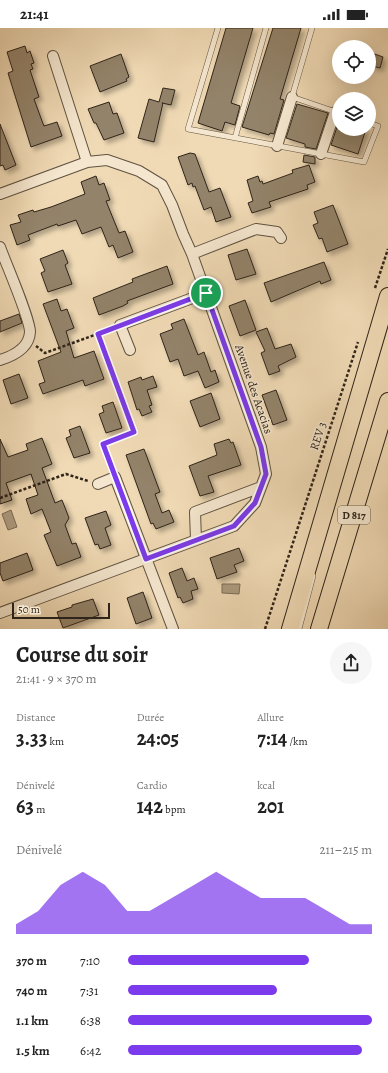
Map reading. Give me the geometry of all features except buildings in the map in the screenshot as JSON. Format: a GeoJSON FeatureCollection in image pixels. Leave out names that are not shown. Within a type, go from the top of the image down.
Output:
{"type":"FeatureCollection","features":[{"type":"Feature","properties":{"kind":"main road","name":"D 817"},"geometry":{"type":"LineString","coordinates":[[290,629],[319,531],[381,295]]}},
{"type":"Feature","properties":{"kind":"main road","name":"D 817"},"geometry":{"type":"LineString","coordinates":[[319,629],[388,401]]}},
{"type":"Feature","properties":{"kind":"street"},"geometry":{"type":"LineString","coordinates":[[53,56],[87,162]]}},
{"type":"Feature","properties":{"kind":"street"},"geometry":{"type":"LineString","coordinates":[[277,146],[292,97]]}},
{"type":"Feature","properties":{"kind":"street"},"geometry":{"type":"LineString","coordinates":[[322,154],[332,126]]}},
{"type":"Feature","properties":{"kind":"street","name":"Avenue des Acacias"},"geometry":{"type":"LineString","coordinates":[[0,194],[87,162],[107,160],[139,171],[162,185],[192,254],[261,447],[266,474],[255,503],[234,526],[0,613]]}},
{"type":"Feature","properties":{"kind":"street"},"geometry":{"type":"LineString","coordinates":[[192,254],[256,229],[277,232],[281,238]]}},
{"type":"Feature","properties":{"kind":"street"},"geometry":{"type":"LineString","coordinates":[[0,247],[27,319],[30,333],[23,348],[15,355],[0,360]]}},
{"type":"Feature","properties":{"kind":"street"},"geometry":{"type":"LineString","coordinates":[[130,350],[120,326],[206,293]]}},
{"type":"Feature","properties":{"kind":"street"},"geometry":{"type":"LineString","coordinates":[[98,484],[115,477],[173,629]]}},
{"type":"Feature","properties":{"kind":"street"},"geometry":{"type":"LineString","coordinates":[[196,540],[195,512],[261,487]]}},
{"type":"Feature","properties":{"kind":"lane"},"geometry":{"type":"LineString","coordinates":[[218,28],[188,129],[364,162],[374,136]]}},
{"type":"Feature","properties":{"kind":"lane"},"geometry":{"type":"LineString","coordinates":[[235,138],[266,28]]}},
{"type":"Feature","properties":{"kind":"lane"},"geometry":{"type":"LineString","coordinates":[[312,28],[292,97],[332,110]]}},
{"type":"Feature","properties":{"kind":"lane"},"geometry":{"type":"LineString","coordinates":[[299,629],[312,586],[319,531]]}},
{"type":"Feature","properties":{"kind":"path"},"geometry":{"type":"LineString","coordinates":[[381,295],[388,249]]}},
{"type":"Feature","properties":{"kind":"path"},"geometry":{"type":"LineString","coordinates":[[36,347],[45,353],[120,326]]}},
{"type":"Feature","properties":{"kind":"path"},"geometry":{"type":"LineString","coordinates":[[98,334],[134,432],[103,444],[115,477]]}},
{"type":"Feature","properties":{"kind":"path","name":"REV 3"},"geometry":{"type":"LineString","coordinates":[[265,629],[359,339]]}},
{"type":"Feature","properties":{"kind":"path"},"geometry":{"type":"LineString","coordinates":[[0,498],[66,474],[98,484]]}},
{"type":"Feature","properties":{"kind":"shaded area"},"geometry":{"type":"Polygon","coordinates":[[[11,510],[17,527],[8,530],[2,514],[11,510]]]}},
{"type":"Feature","properties":{"kind":"shaded area"},"geometry":{"type":"Polygon","coordinates":[[[222,584],[240,584],[239,594],[222,593],[222,584]]]}},
{"type":"Feature","properties":{"kind":"route"},"geometry":{"type":"LineString","coordinates":[[206,293],[261,447],[266,474],[255,503],[234,526],[146,559],[103,444],[134,432],[98,334],[206,293]]}}]}
